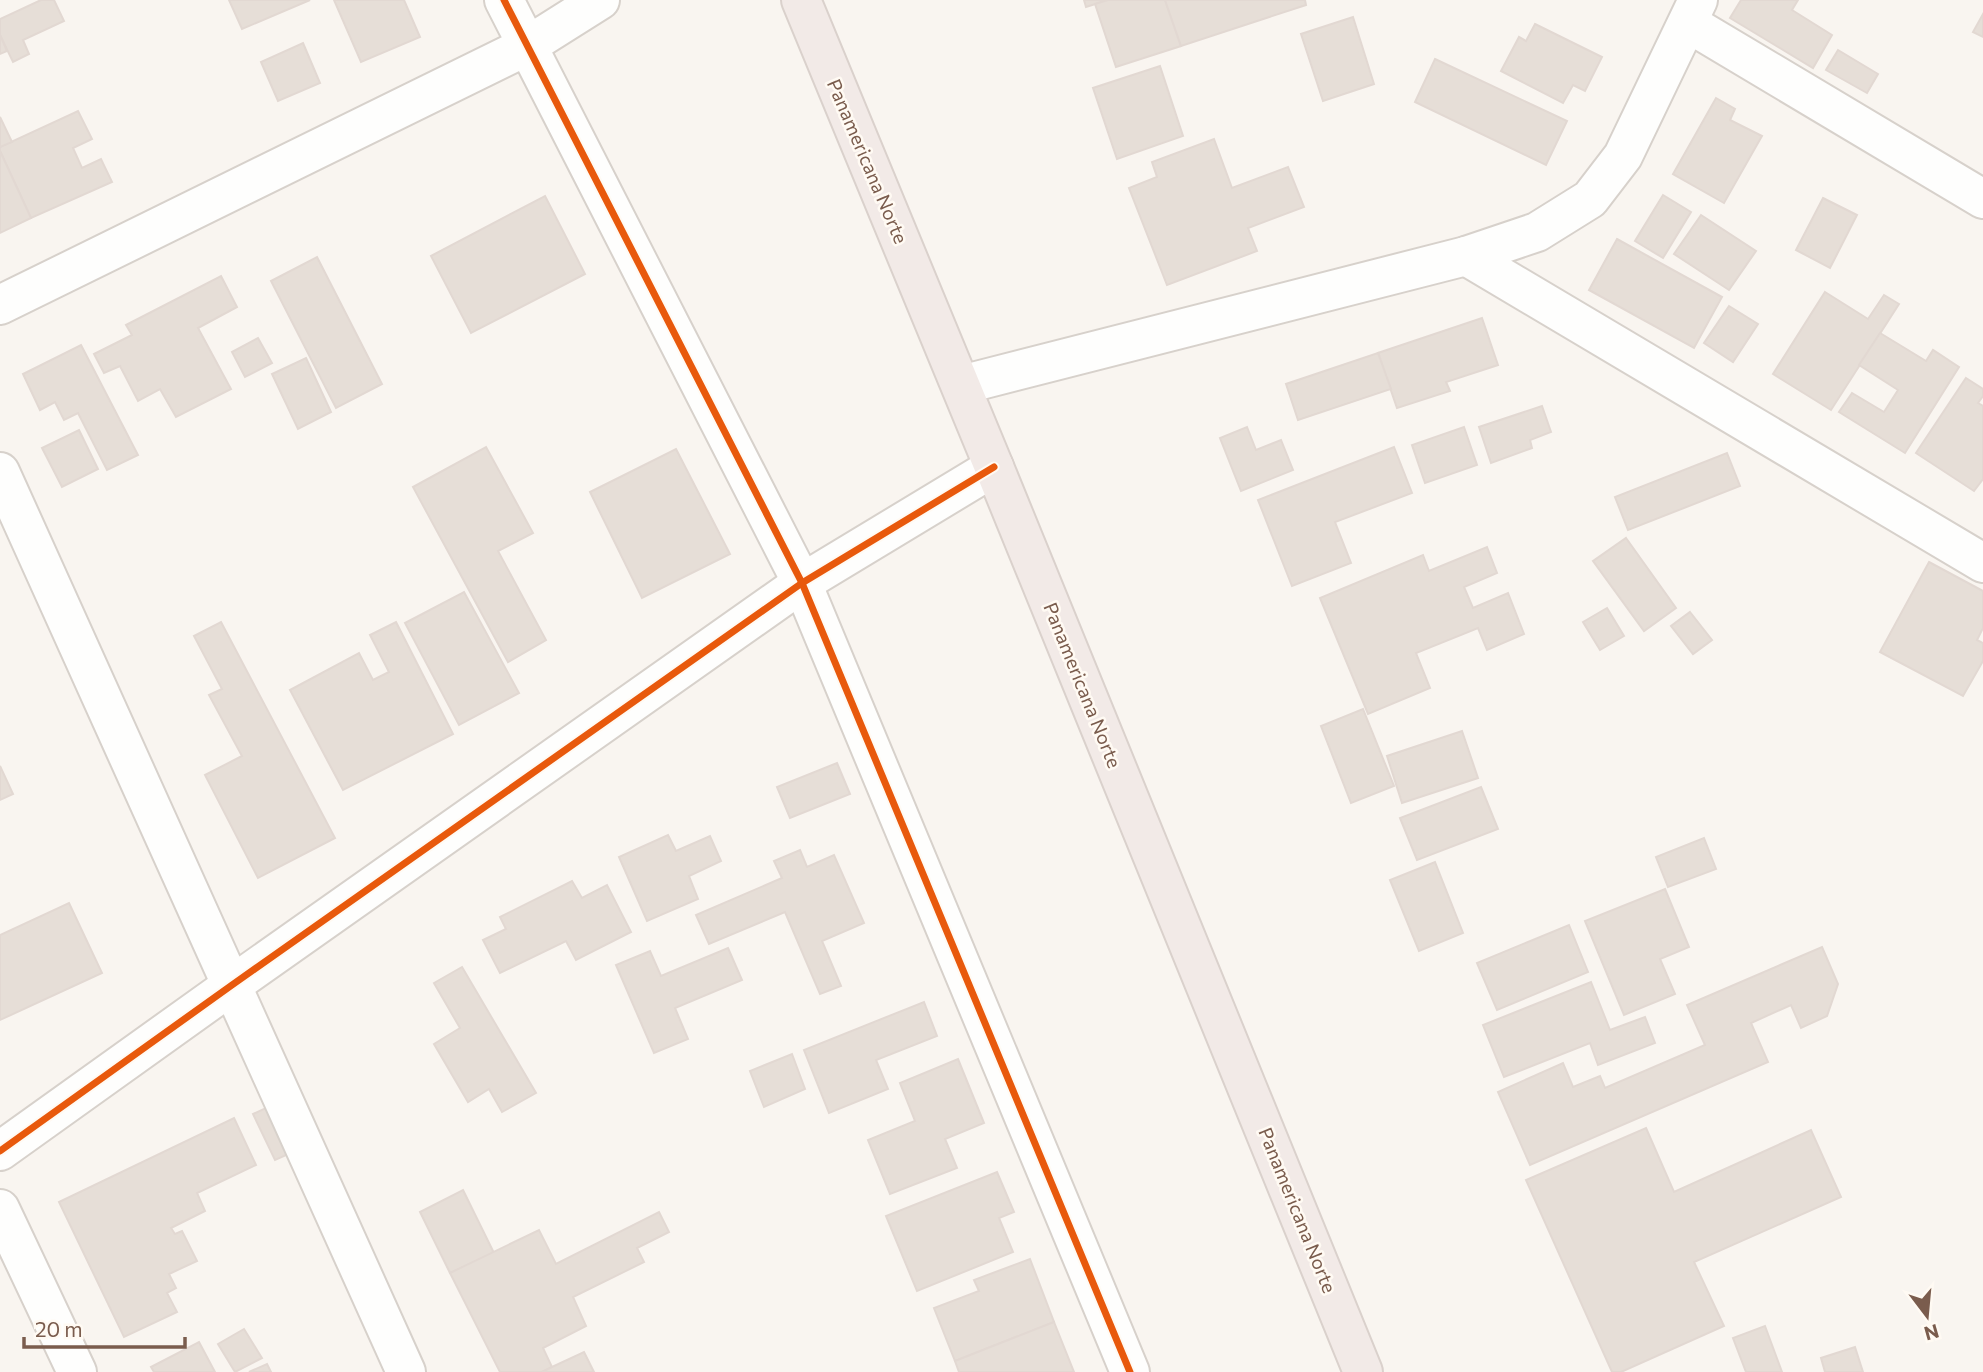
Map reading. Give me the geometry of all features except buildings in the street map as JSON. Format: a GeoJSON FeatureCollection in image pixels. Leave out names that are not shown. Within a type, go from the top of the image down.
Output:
{"type":"FeatureCollection","features":[{"type":"Feature","properties":{"kind":"highway","name":"Panamericana Norte"},"geometry":{"type":"LineString","coordinates":[[801,0],[1363,1372]]}},
{"type":"Feature","properties":{"kind":"street"},"geometry":{"type":"LineString","coordinates":[[504,0],[802,583],[1130,1372]]}},
{"type":"Feature","properties":{"kind":"street"},"geometry":{"type":"LineString","coordinates":[[0,305],[527,46],[600,0]]}},
{"type":"Feature","properties":{"kind":"street"},"geometry":{"type":"LineString","coordinates":[[961,386],[1466,256],[1537,232],[1590,199],[1623,156],[1693,12],[1983,199]]}},
{"type":"Feature","properties":{"kind":"street"},"geometry":{"type":"LineString","coordinates":[[1466,256],[1983,564]]}},
{"type":"Feature","properties":{"kind":"street"},"geometry":{"type":"LineString","coordinates":[[0,1150],[802,583],[994,467]]}},
{"type":"Feature","properties":{"kind":"street"},"geometry":{"type":"LineString","coordinates":[[0,472],[406,1372]]}},
{"type":"Feature","properties":{"kind":"street"},"geometry":{"type":"LineString","coordinates":[[0,1209],[77,1372]]}},
{"type":"Feature","properties":{"kind":"cycle path"},"geometry":{"type":"LineString","coordinates":[[504,0],[802,583],[1130,1372]]}},
{"type":"Feature","properties":{"kind":"cycle path"},"geometry":{"type":"LineString","coordinates":[[0,1151],[802,583],[994,467]]}}]}
